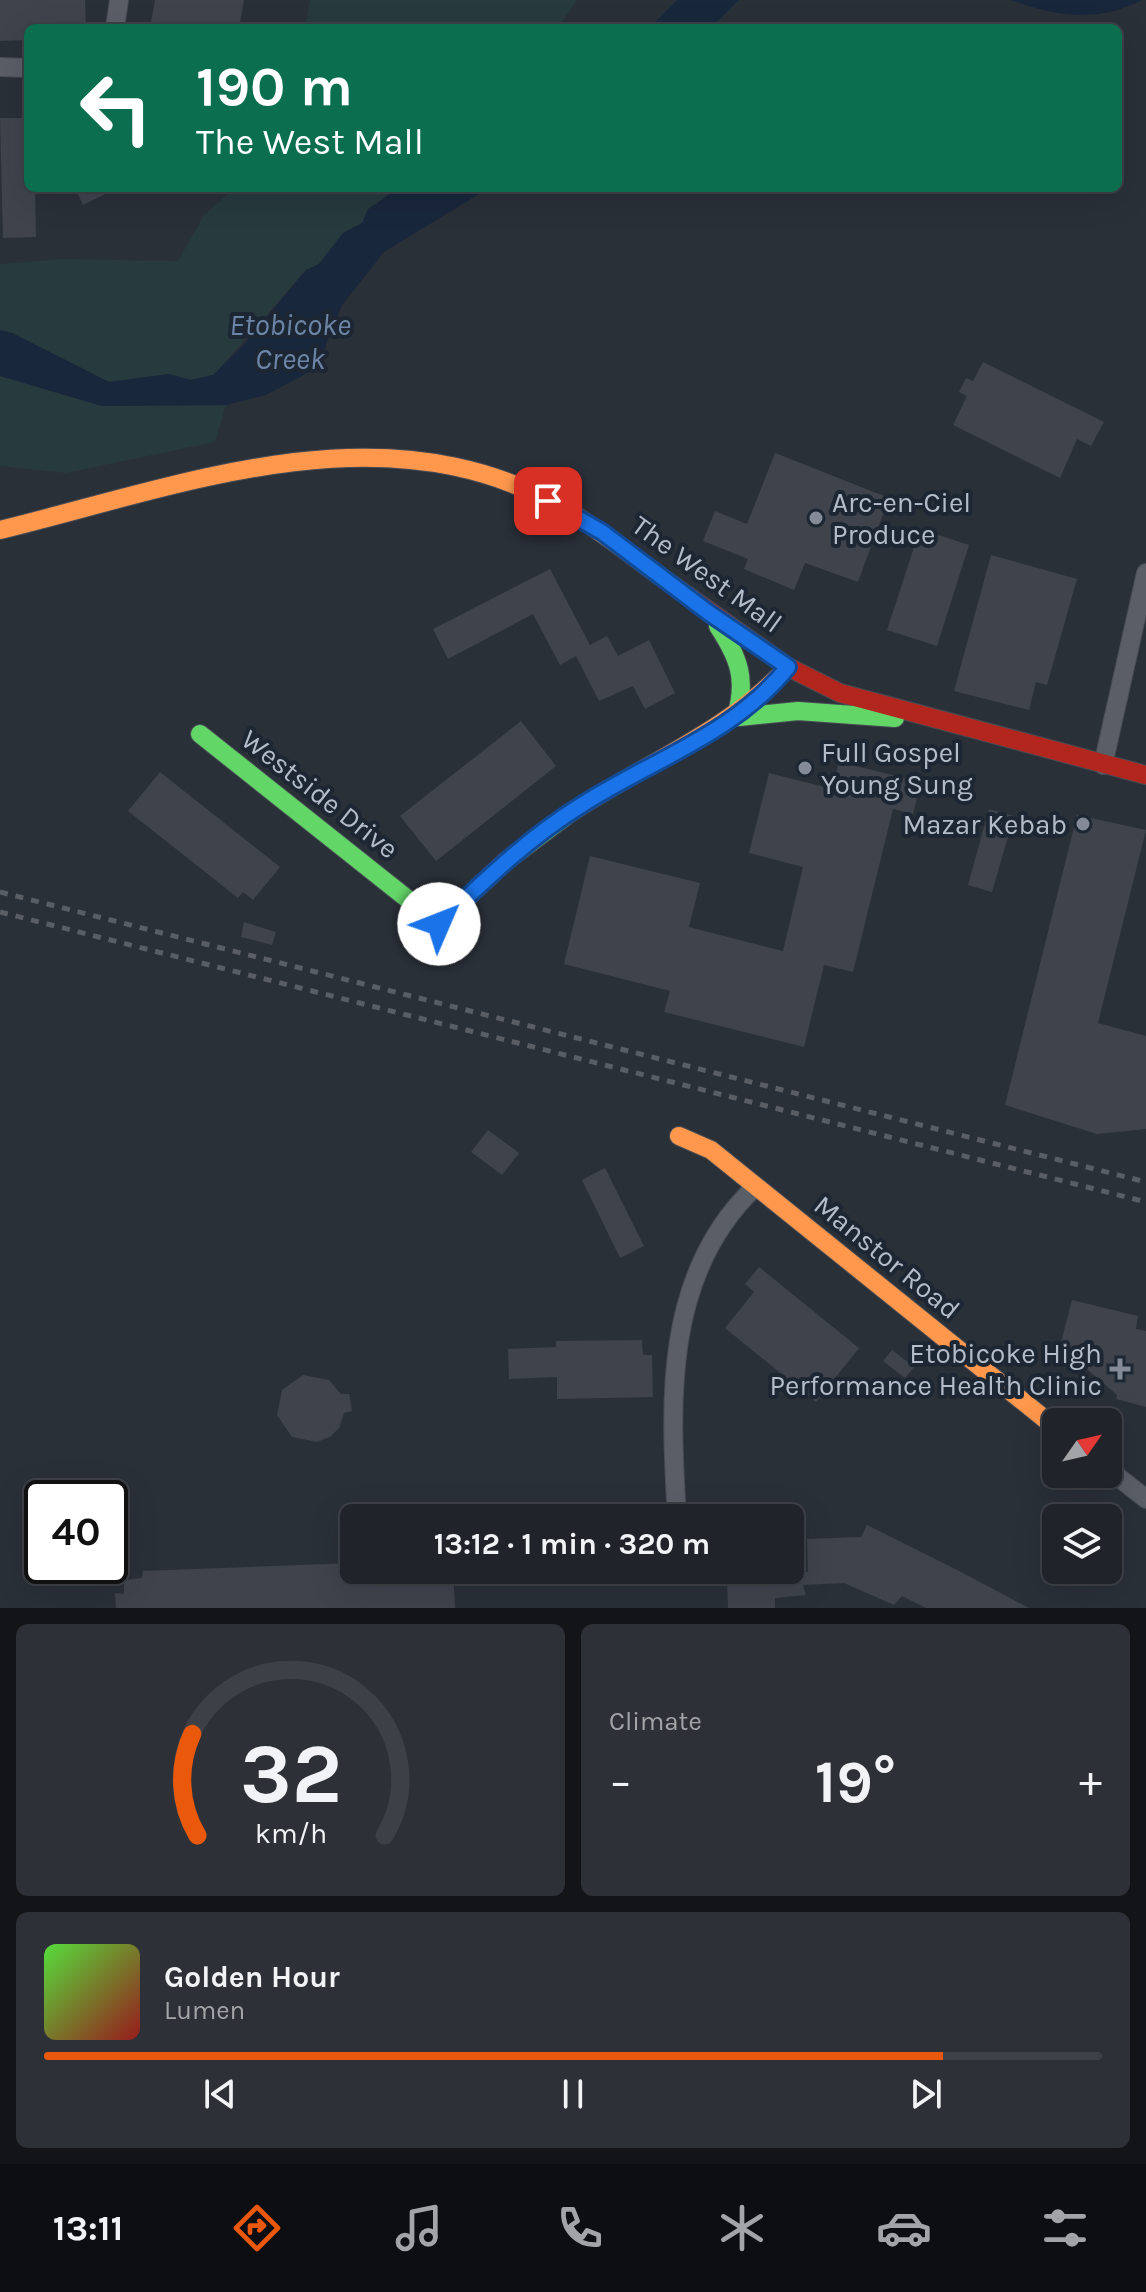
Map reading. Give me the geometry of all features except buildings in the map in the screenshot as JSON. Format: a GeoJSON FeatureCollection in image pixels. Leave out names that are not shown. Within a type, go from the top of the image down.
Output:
{"type":"FeatureCollection","features":[{"type":"Feature","properties":{"kind":"main road","name":"The West Mall"},"geometry":{"type":"LineString","coordinates":[[0,530],[278,462],[365,455],[419,460],[468,471],[524,490],[572,513],[788,667],[840,693],[1146,775]]}},
{"type":"Feature","properties":{"kind":"main road"},"geometry":{"type":"LineString","coordinates":[[709,613],[740,658],[746,676],[736,717],[786,708],[853,717],[928,719]]}},
{"type":"Feature","properties":{"kind":"main road","name":"Westside Drive"},"geometry":{"type":"LineString","coordinates":[[200,734],[439,924],[507,859],[581,805],[736,717],[788,667]]}},
{"type":"Feature","properties":{"kind":"main road","name":"Manstor Road"},"geometry":{"type":"LineString","coordinates":[[679,1136],[711,1150],[1042,1417]]}},
{"type":"Feature","properties":{"kind":"street"},"geometry":{"type":"LineString","coordinates":[[116,24],[119,0]]}},
{"type":"Feature","properties":{"kind":"street"},"geometry":{"type":"LineString","coordinates":[[0,67],[24,68]]}},
{"type":"Feature","properties":{"kind":"street"},"geometry":{"type":"LineString","coordinates":[[1103,765],[1146,573]]}},
{"type":"Feature","properties":{"kind":"street"},"geometry":{"type":"LineString","coordinates":[[676,1504],[671,1416],[681,1324],[708,1246],[739,1203],[755,1187]]}},
{"type":"Feature","properties":{"kind":"street"},"geometry":{"type":"LineString","coordinates":[[1122,1480],[1146,1499]]}},
{"type":"Feature","properties":{"kind":"green space"},"geometry":{"type":"Polygon","coordinates":[[[310,0],[577,0],[561,24],[306,24],[310,0]]]}},
{"type":"Feature","properties":{"kind":"green space"},"geometry":{"type":"Polygon","coordinates":[[[230,192],[392,192],[362,223],[343,233],[319,264],[306,270],[214,375],[190,380],[169,374],[109,382],[12,333],[0,330],[0,264],[61,259],[178,261],[204,215],[230,192]]]}},
{"type":"Feature","properties":{"kind":"green space"},"geometry":{"type":"Polygon","coordinates":[[[0,376],[102,406],[226,405],[215,442],[66,473],[0,466],[0,376]]]}},
{"type":"Feature","properties":{"kind":"water"},"geometry":{"type":"Polygon","coordinates":[[[677,0],[739,0],[715,24],[653,24],[677,0]]]}},
{"type":"Feature","properties":{"kind":"water"},"geometry":{"type":"Polygon","coordinates":[[[1011,0],[1142,0],[1109,12],[1077,15],[1061,14],[1011,0]]]}},
{"type":"Feature","properties":{"kind":"water","name":"Etobicoke Creek"},"geometry":{"type":"Polygon","coordinates":[[[393,192],[482,192],[384,252],[342,305],[317,368],[266,395],[226,405],[102,406],[0,376],[0,330],[12,333],[109,382],[169,374],[190,380],[213,375],[245,343],[306,270],[319,264],[343,233],[362,223],[368,209],[393,192]]]}},
{"type":"Feature","properties":{"kind":"railway"},"geometry":{"type":"LineString","coordinates":[[0,892],[1146,1182]]}},
{"type":"Feature","properties":{"kind":"railway"},"geometry":{"type":"LineString","coordinates":[[0,912],[1146,1202]]}},
{"type":"Feature","properties":{"kind":"traffic: fast"},"geometry":{"type":"LineString","coordinates":[[718,626],[739,669],[741,691],[736,717]]}},
{"type":"Feature","properties":{"kind":"traffic: fast"},"geometry":{"type":"LineString","coordinates":[[739,717],[798,711],[895,718]]}},
{"type":"Feature","properties":{"kind":"traffic: fast"},"geometry":{"type":"LineString","coordinates":[[200,734],[439,924],[506,861],[570,813]]}},
{"type":"Feature","properties":{"kind":"traffic: slow"},"geometry":{"type":"LineString","coordinates":[[0,530],[216,475],[289,463],[362,458],[434,463],[504,481],[573,514],[657,574]]}},
{"type":"Feature","properties":{"kind":"traffic: slow"},"geometry":{"type":"LineString","coordinates":[[570,813],[738,711],[788,667]]}},
{"type":"Feature","properties":{"kind":"traffic: slow"},"geometry":{"type":"LineString","coordinates":[[679,1136],[711,1150],[1042,1417]]}},
{"type":"Feature","properties":{"kind":"traffic: jam"},"geometry":{"type":"LineString","coordinates":[[657,574],[788,667],[840,693],[1146,775]]}},
{"type":"Feature","properties":{"kind":"place","name":"Arc-en-Ciel Produce"},"geometry":{"type":"Point","coordinates":[816,518]}},
{"type":"Feature","properties":{"kind":"place","name":"Full Gospel Young Sung"},"geometry":{"type":"Point","coordinates":[805,768]}},
{"type":"Feature","properties":{"kind":"place","name":"Mazar Kebab"},"geometry":{"type":"Point","coordinates":[1083,824]}},
{"type":"Feature","properties":{"kind":"place","name":"Etobicoke High Performance Health Clinic"},"geometry":{"type":"Point","coordinates":[1120,1369]}},
{"type":"Feature","properties":{"kind":"route"},"geometry":{"type":"LineString","coordinates":[[439,924],[507,859],[540,834],[581,805],[730,722],[788,667],[709,613],[602,532],[548,501]]}}]}
